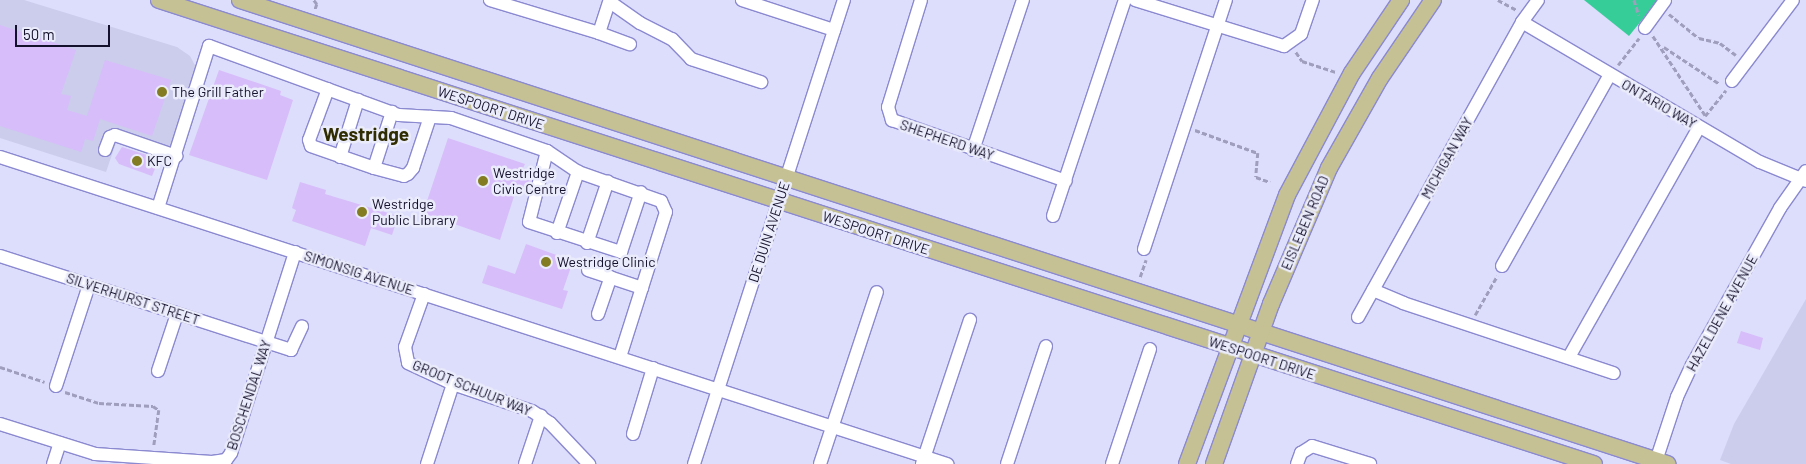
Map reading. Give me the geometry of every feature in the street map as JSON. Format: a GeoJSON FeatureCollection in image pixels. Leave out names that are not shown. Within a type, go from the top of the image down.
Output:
{"type":"FeatureCollection","features":[{"type":"Feature","properties":{"kind":"main road","name":"WESPOORT DRIVE"},"geometry":{"type":"LineString","coordinates":[[159,0],[1594,464]]}},
{"type":"Feature","properties":{"kind":"main road","name":"WESPOORT DRIVE"},"geometry":{"type":"LineString","coordinates":[[240,0],[1659,463]]}},
{"type":"Feature","properties":{"kind":"main road","name":"EISLEBEN ROAD"},"geometry":{"type":"LineString","coordinates":[[1186,464],[1236,325],[1284,202],[1307,154],[1352,74],[1401,0]]}},
{"type":"Feature","properties":{"kind":"main road","name":"EISLEBEN ROAD"},"geometry":{"type":"LineString","coordinates":[[1214,464],[1261,333],[1329,168],[1380,78],[1433,0]]}},
{"type":"Feature","properties":{"kind":"street"},"geometry":{"type":"LineString","coordinates":[[490,0],[630,44]]}},
{"type":"Feature","properties":{"kind":"street"},"geometry":{"type":"LineString","coordinates":[[742,0],[834,30]]}},
{"type":"Feature","properties":{"kind":"street","name":"DE DUIN AVENUE"},"geometry":{"type":"LineString","coordinates":[[694,464],[844,0]]}},
{"type":"Feature","properties":{"kind":"street","name":"SHEPHERD WAY"},"geometry":{"type":"LineString","coordinates":[[921,0],[888,107],[889,115],[896,123],[1066,181]]}},
{"type":"Feature","properties":{"kind":"street"},"geometry":{"type":"LineString","coordinates":[[973,150],[1022,0]]}},
{"type":"Feature","properties":{"kind":"street"},"geometry":{"type":"LineString","coordinates":[[1054,216],[1125,0]]}},
{"type":"Feature","properties":{"kind":"street"},"geometry":{"type":"LineString","coordinates":[[1135,0],[1278,46],[1290,44],[1301,34],[1313,0]]}},
{"type":"Feature","properties":{"kind":"street"},"geometry":{"type":"LineString","coordinates":[[1146,252],[1184,126],[1226,0]]}},
{"type":"Feature","properties":{"kind":"street","name":"MICHIGAN WAY"},"geometry":{"type":"LineString","coordinates":[[1358,317],[1524,19],[1538,0]]}},
{"type":"Feature","properties":{"kind":"street"},"geometry":{"type":"LineString","coordinates":[[1732,81],[1793,0]]}},
{"type":"Feature","properties":{"kind":"street"},"geometry":{"type":"LineString","coordinates":[[599,34],[610,1],[640,23],[672,39],[690,59],[761,82]]}},
{"type":"Feature","properties":{"kind":"street"},"geometry":{"type":"LineString","coordinates":[[1644,28],[1662,4]]}},
{"type":"Feature","properties":{"kind":"street","name":"ONTARIO WAY"},"geometry":{"type":"LineString","coordinates":[[1524,19],[1610,74],[1702,121],[1760,162],[1804,177]]}},
{"type":"Feature","properties":{"kind":"street"},"geometry":{"type":"LineString","coordinates":[[158,208],[210,46],[392,112],[451,118],[547,151],[578,172],[641,192],[661,201],[666,212],[620,358]]}},
{"type":"Feature","properties":{"kind":"street"},"geometry":{"type":"LineString","coordinates":[[1502,266],[1610,74]]}},
{"type":"Feature","properties":{"kind":"street"},"geometry":{"type":"LineString","coordinates":[[328,89],[310,143],[314,148],[374,168],[404,176],[408,174],[413,168],[430,117]]}},
{"type":"Feature","properties":{"kind":"street"},"geometry":{"type":"LineString","coordinates":[[340,157],[358,100]]}},
{"type":"Feature","properties":{"kind":"street"},"geometry":{"type":"LineString","coordinates":[[374,168],[392,112]]}},
{"type":"Feature","properties":{"kind":"street"},"geometry":{"type":"LineString","coordinates":[[1569,357],[1702,121]]}},
{"type":"Feature","properties":{"kind":"street"},"geometry":{"type":"LineString","coordinates":[[105,150],[110,137],[115,134],[176,156]]}},
{"type":"Feature","properties":{"kind":"street"},"geometry":{"type":"LineString","coordinates":[[547,151],[527,218],[529,222],[557,234],[622,251],[641,192]]}},
{"type":"Feature","properties":{"kind":"street","name":"SIMONSIG AVENUE"},"geometry":{"type":"LineString","coordinates":[[0,157],[832,426],[923,460],[947,464]]}},
{"type":"Feature","properties":{"kind":"street"},"geometry":{"type":"LineString","coordinates":[[557,234],[578,172]]}},
{"type":"Feature","properties":{"kind":"street","name":"HAZELDENE AVENUE"},"geometry":{"type":"LineString","coordinates":[[1659,463],[1677,397],[1692,365],[1780,208],[1804,177]]}},
{"type":"Feature","properties":{"kind":"street"},"geometry":{"type":"LineString","coordinates":[[587,243],[608,182]]}},
{"type":"Feature","properties":{"kind":"street","name":"BOSCHENDAL WAY"},"geometry":{"type":"LineString","coordinates":[[0,424],[95,454],[152,461],[212,462],[229,457],[295,252]]}},
{"type":"Feature","properties":{"kind":"street","name":"SILVERHURST STREET"},"geometry":{"type":"LineString","coordinates":[[0,256],[292,350],[302,326]]}},
{"type":"Feature","properties":{"kind":"street"},"geometry":{"type":"LineString","coordinates":[[588,270],[642,288]]}},
{"type":"Feature","properties":{"kind":"street"},"geometry":{"type":"LineString","coordinates":[[598,314],[611,277]]}},
{"type":"Feature","properties":{"kind":"street"},"geometry":{"type":"LineString","coordinates":[[56,386],[89,285]]}},
{"type":"Feature","properties":{"kind":"street"},"geometry":{"type":"LineString","coordinates":[[1373,290],[1402,303],[1614,373]]}},
{"type":"Feature","properties":{"kind":"street"},"geometry":{"type":"LineString","coordinates":[[820,464],[877,292]]}},
{"type":"Feature","properties":{"kind":"street","name":"GROOT SCHUUR WAY"},"geometry":{"type":"LineString","coordinates":[[424,294],[405,348],[405,358],[413,368],[453,384],[515,404],[541,416],[589,464]]}},
{"type":"Feature","properties":{"kind":"street"},"geometry":{"type":"LineString","coordinates":[[158,371],[177,314]]}},
{"type":"Feature","properties":{"kind":"street"},"geometry":{"type":"LineString","coordinates":[[923,460],[970,320]]}},
{"type":"Feature","properties":{"kind":"street"},"geometry":{"type":"LineString","coordinates":[[1007,464],[1046,346]]}},
{"type":"Feature","properties":{"kind":"street"},"geometry":{"type":"LineString","coordinates":[[1112,464],[1150,349]]}},
{"type":"Feature","properties":{"kind":"street"},"geometry":{"type":"LineString","coordinates":[[633,434],[653,368]]}},
{"type":"Feature","properties":{"kind":"street"},"geometry":{"type":"LineString","coordinates":[[426,464],[453,384]]}},
{"type":"Feature","properties":{"kind":"street"},"geometry":{"type":"LineString","coordinates":[[525,464],[541,416]]}},
{"type":"Feature","properties":{"kind":"street"},"geometry":{"type":"LineString","coordinates":[[53,464],[60,443]]}},
{"type":"Feature","properties":{"kind":"street"},"geometry":{"type":"LineString","coordinates":[[1297,464],[1306,448],[1319,446],[1370,464]]}},
{"type":"Feature","properties":{"kind":"path"},"geometry":{"type":"LineString","coordinates":[[1498,0],[1524,19]]}},
{"type":"Feature","properties":{"kind":"path"},"geometry":{"type":"LineString","coordinates":[[1662,4],[1699,38],[1720,43],[1746,63]]}},
{"type":"Feature","properties":{"kind":"path"},"geometry":{"type":"LineString","coordinates":[[1610,74],[1644,28],[1662,46],[1727,89],[1702,121],[1662,46]]}},
{"type":"Feature","properties":{"kind":"path"},"geometry":{"type":"LineString","coordinates":[[1290,44],[1302,61],[1337,73]]}},
{"type":"Feature","properties":{"kind":"path"},"geometry":{"type":"LineString","coordinates":[[1184,126],[1258,153],[1256,177],[1270,182]]}},
{"type":"Feature","properties":{"kind":"path"},"geometry":{"type":"LineString","coordinates":[[1140,277],[1146,252]]}},
{"type":"Feature","properties":{"kind":"path"},"geometry":{"type":"LineString","coordinates":[[1470,325],[1502,266]]}},
{"type":"Feature","properties":{"kind":"path"},"geometry":{"type":"LineString","coordinates":[[0,367],[99,403],[153,406],[159,410],[152,461]]}},
{"type":"Feature","properties":{"kind":"shaded area"},"geometry":{"type":"Polygon","coordinates":[[[0,0],[24,0],[177,47],[190,56],[197,69],[169,158],[117,140],[106,172],[0,138],[0,0]]]}},
{"type":"Feature","properties":{"kind":"shaded area"},"geometry":{"type":"Polygon","coordinates":[[[1806,299],[1806,464],[1731,464],[1720,460],[1734,424],[1806,299]]]}},
{"type":"Feature","properties":{"kind":"green space"},"geometry":{"type":"Polygon","coordinates":[[[1584,0],[1658,0],[1629,36],[1584,0]]]}},
{"type":"Feature","properties":{"kind":"building"},"geometry":{"type":"Polygon","coordinates":[[[0,25],[76,50],[61,94],[71,96],[67,110],[87,116],[105,60],[171,80],[152,136],[100,119],[93,141],[85,139],[81,152],[0,126],[0,25]]]}},
{"type":"Feature","properties":{"kind":"building"},"geometry":{"type":"Polygon","coordinates":[[[219,70],[281,91],[280,95],[293,100],[267,180],[189,155],[219,70]]]}},
{"type":"Feature","properties":{"kind":"building","name":"Westridge Civic Centre"},"geometry":{"type":"Polygon","coordinates":[[[448,138],[525,164],[523,168],[534,171],[528,194],[516,190],[500,240],[423,213],[448,138]]]}},
{"type":"Feature","properties":{"kind":"building","name":"KFC"},"geometry":{"type":"Polygon","coordinates":[[[122,147],[159,159],[152,176],[119,164],[115,158],[122,147]]]}},
{"type":"Feature","properties":{"kind":"building","name":"Westridge Public Library"},"geometry":{"type":"Polygon","coordinates":[[[300,182],[326,190],[325,194],[398,216],[392,235],[371,228],[365,246],[292,221],[296,210],[292,208],[300,182]]]}},
{"type":"Feature","properties":{"kind":"building"},"geometry":{"type":"Polygon","coordinates":[[[526,244],[573,261],[563,290],[568,291],[562,309],[482,283],[488,265],[515,274],[526,244]]]}},
{"type":"Feature","properties":{"kind":"building"},"geometry":{"type":"Polygon","coordinates":[[[1741,331],[1763,338],[1760,350],[1737,343],[1741,331]]]}},
{"type":"Feature","properties":{"kind":"place","name":"The Grill Father"},"geometry":{"type":"Point","coordinates":[162,92]}},
{"type":"Feature","properties":{"kind":"place","name":"KFC"},"geometry":{"type":"Point","coordinates":[137,161]}},
{"type":"Feature","properties":{"kind":"place","name":"Westridge Civic Centre"},"geometry":{"type":"Point","coordinates":[483,181]}},
{"type":"Feature","properties":{"kind":"place","name":"Westridge Public Library"},"geometry":{"type":"Point","coordinates":[362,212]}},
{"type":"Feature","properties":{"kind":"place","name":"Westridge Clinic"},"geometry":{"type":"Point","coordinates":[546,262]}},
{"type":"Feature","properties":{"kind":"district","name":"Westridge"},"geometry":{"type":"Point","coordinates":[366,134]}}]}
